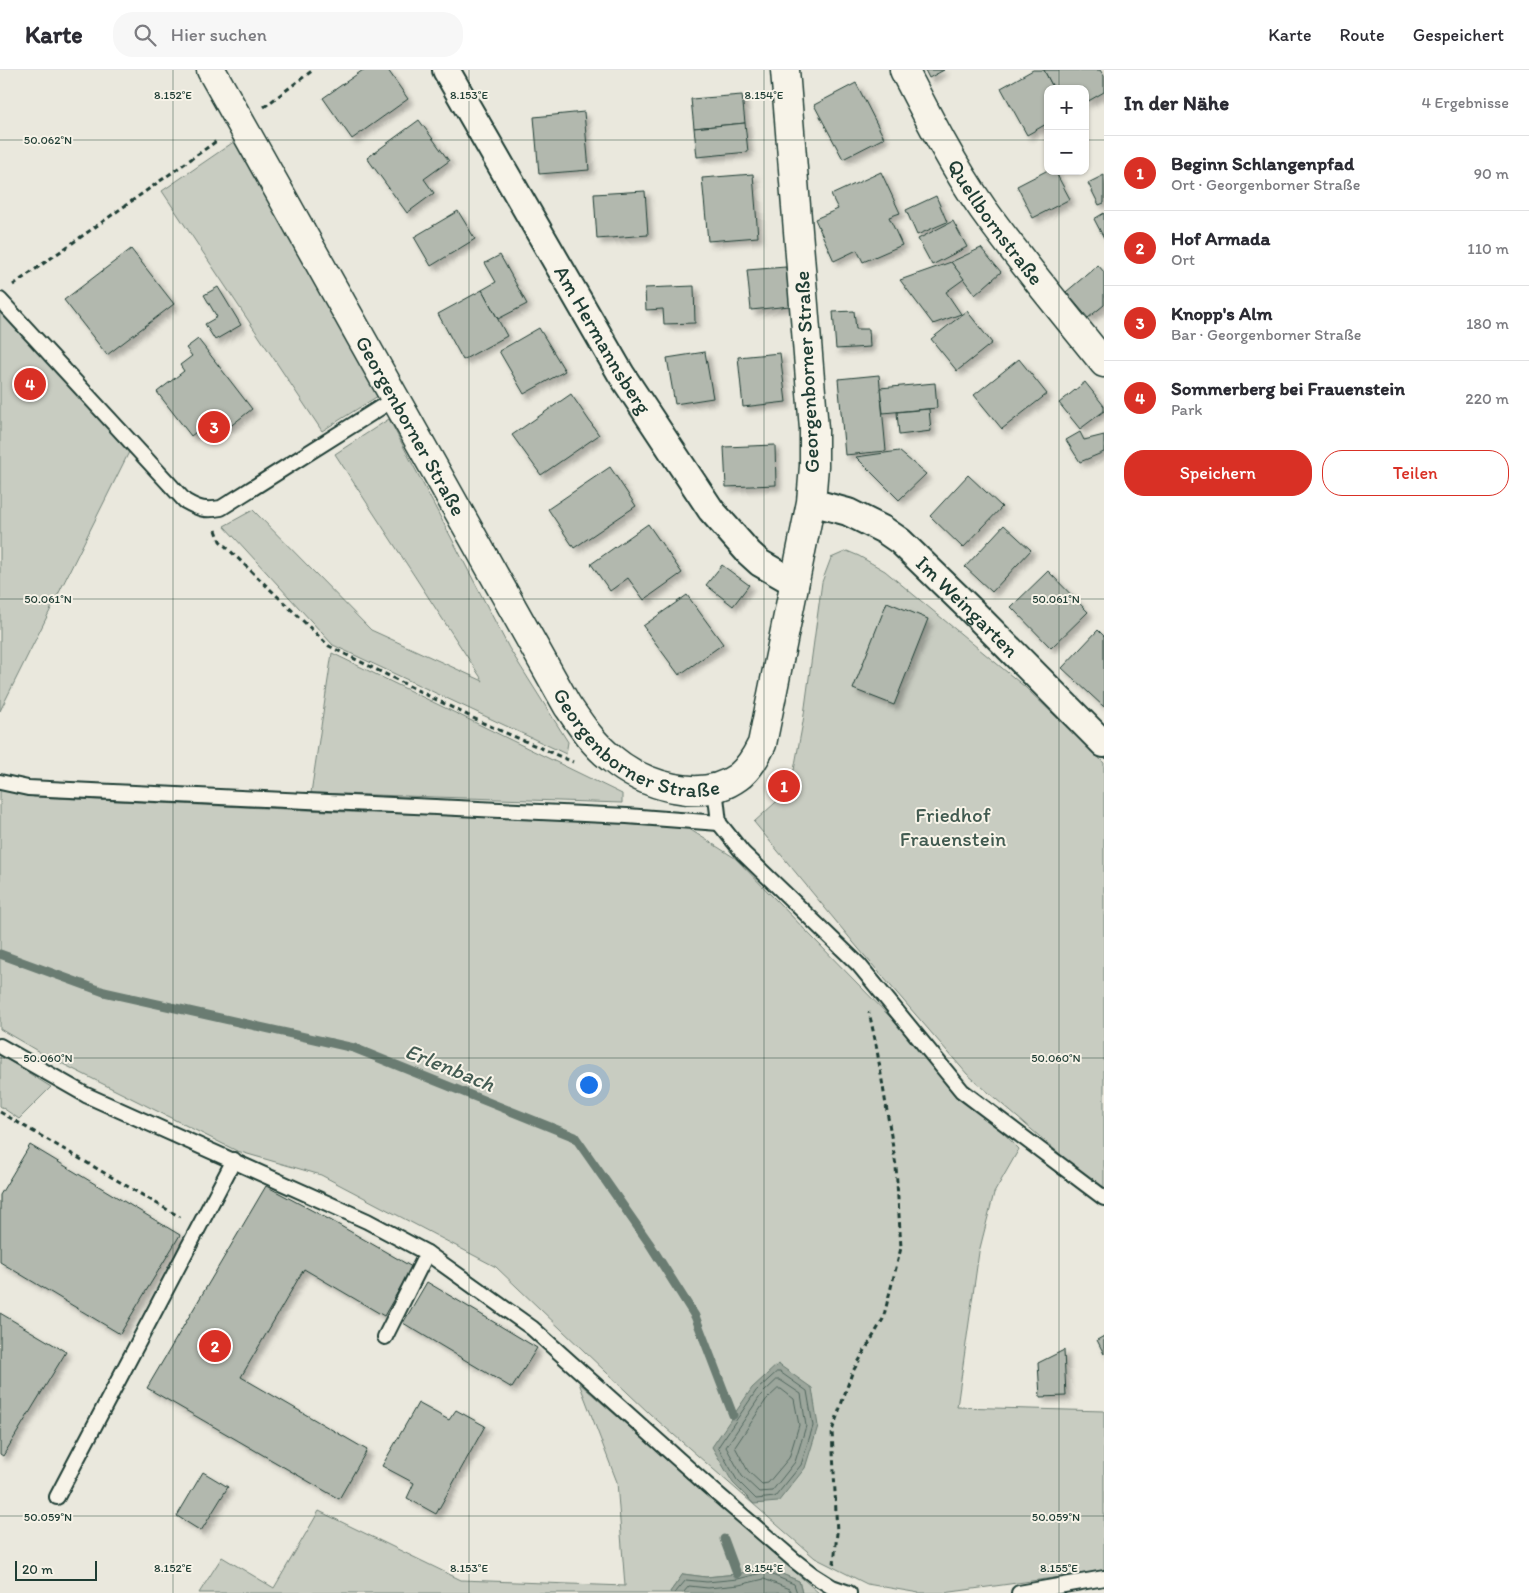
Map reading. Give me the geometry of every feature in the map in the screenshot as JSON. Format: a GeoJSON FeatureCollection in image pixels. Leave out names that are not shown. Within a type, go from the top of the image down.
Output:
{"type":"FeatureCollection","features":[{"type":"Feature","properties":{"kind":"main road","name":"Georgenborner Straße"},"geometry":{"type":"LineString","coordinates":[[211,70],[394,399],[461,514],[556,686],[580,724],[611,758],[631,772],[664,786],[698,790],[715,788],[739,777],[756,757],[762,744],[811,502],[814,430],[785,70]]}},
{"type":"Feature","properties":{"kind":"main road","name":"Quellbornstraße"},"geometry":{"type":"LineString","coordinates":[[904,70],[955,165],[982,208],[1104,363]]}},
{"type":"Feature","properties":{"kind":"street","name":"Am Hermannsberg"},"geometry":{"type":"LineString","coordinates":[[446,70],[621,374],[710,510],[749,553],[760,562],[795,583]]}},
{"type":"Feature","properties":{"kind":"street","name":"Im Weingarten"},"geometry":{"type":"LineString","coordinates":[[811,502],[848,512],[875,525],[900,541],[1104,744]]}},
{"type":"Feature","properties":{"kind":"lane"},"geometry":{"type":"LineString","coordinates":[[0,300],[185,501],[199,508],[209,510],[221,508],[394,399]]}},
{"type":"Feature","properties":{"kind":"lane"},"geometry":{"type":"LineString","coordinates":[[0,782],[28,788],[627,816],[719,823]]}},
{"type":"Feature","properties":{"kind":"lane"},"geometry":{"type":"LineString","coordinates":[[715,788],[719,823],[743,852],[859,965],[962,1091],[1104,1198]]}},
{"type":"Feature","properties":{"kind":"lane"},"geometry":{"type":"LineString","coordinates":[[0,1046],[86,1095],[367,1221],[427,1253],[532,1328],[795,1562],[832,1587],[849,1593]]}},
{"type":"Feature","properties":{"kind":"lane"},"geometry":{"type":"LineString","coordinates":[[57,1497],[234,1160]]}},
{"type":"Feature","properties":{"kind":"lane"},"geometry":{"type":"LineString","coordinates":[[385,1337],[427,1253]]}},
{"type":"Feature","properties":{"kind":"lane"},"geometry":{"type":"LineString","coordinates":[[1019,1593],[1104,1578]]}},
{"type":"Feature","properties":{"kind":"path"},"geometry":{"type":"LineString","coordinates":[[8,288],[242,123],[313,70]]}},
{"type":"Feature","properties":{"kind":"path"},"geometry":{"type":"LineString","coordinates":[[209,510],[220,541],[329,646],[483,723],[578,765]]}},
{"type":"Feature","properties":{"kind":"path"},"geometry":{"type":"LineString","coordinates":[[832,1587],[837,1534],[832,1431],[852,1373],[883,1319],[901,1248],[896,1166],[868,1006]]}},
{"type":"Feature","properties":{"kind":"path"},"geometry":{"type":"LineString","coordinates":[[0,1112],[198,1227]]}},
{"type":"Feature","properties":{"kind":"green space"},"geometry":{"type":"Polygon","coordinates":[[[238,139],[378,396],[322,431],[162,191],[238,139]]]}},
{"type":"Feature","properties":{"kind":"green space"},"geometry":{"type":"Polygon","coordinates":[[[0,306],[129,452],[0,711],[0,306]]]}},
{"type":"Feature","properties":{"kind":"green space"},"geometry":{"type":"Polygon","coordinates":[[[389,419],[509,648],[568,742],[566,754],[333,645],[224,526],[253,510],[371,630],[483,681],[335,454],[389,419]]]}},
{"type":"Feature","properties":{"kind":"green space","name":"Friedhof Frauenstein"},"geometry":{"type":"Polygon","coordinates":[[[847,551],[885,571],[1025,687],[1104,763],[1104,1192],[967,1074],[858,948],[754,822],[785,794],[794,770],[803,722],[822,582],[831,558],[847,551]]]}},
{"type":"Feature","properties":{"kind":"green space"},"geometry":{"type":"Polygon","coordinates":[[[332,653],[622,794],[622,803],[311,793],[332,653]]]}},
{"type":"Feature","properties":{"kind":"green space"},"geometry":{"type":"Polygon","coordinates":[[[0,787],[34,797],[368,813],[563,817],[686,827],[735,858],[1019,1149],[994,1193],[979,1252],[957,1407],[1104,1411],[1104,1571],[944,1593],[919,1593],[867,1584],[815,1558],[650,1414],[496,1267],[321,1175],[237,1151],[41,1053],[0,1029],[0,787]]]}},
{"type":"Feature","properties":{"kind":"green space"},"geometry":{"type":"Polygon","coordinates":[[[0,1055],[51,1087],[19,1119],[0,1106],[0,1055]]]}},
{"type":"Feature","properties":{"kind":"green space"},"geometry":{"type":"Polygon","coordinates":[[[579,1383],[819,1593],[802,1593],[799,1581],[765,1567],[737,1574],[706,1577],[683,1574],[671,1593],[199,1593],[222,1557],[274,1588],[319,1511],[461,1580],[625,1586],[617,1482],[579,1383]]]}},
{"type":"Feature","properties":{"kind":"water"},"geometry":{"type":"Polygon","coordinates":[[[778,1364],[812,1388],[818,1426],[805,1468],[778,1502],[754,1504],[733,1483],[712,1447],[752,1388],[778,1364]]]}},
{"type":"Feature","properties":{"kind":"water"},"geometry":{"type":"Polygon","coordinates":[[[765,1567],[799,1581],[802,1593],[670,1592],[683,1574],[706,1577],[737,1574],[765,1567]]]}},
{"type":"Feature","properties":{"kind":"building"},"geometry":{"type":"Polygon","coordinates":[[[363,70],[388,70],[408,99],[352,139],[323,98],[363,70]]]}},
{"type":"Feature","properties":{"kind":"building"},"geometry":{"type":"Polygon","coordinates":[[[925,70],[944,70],[929,78],[925,70]]]}},
{"type":"Feature","properties":{"kind":"building"},"geometry":{"type":"Polygon","coordinates":[[[1033,70],[1044,70],[1052,85],[1044,85],[1044,125],[1027,135],[1001,88],[1033,70]]]}},
{"type":"Feature","properties":{"kind":"building"},"geometry":{"type":"Polygon","coordinates":[[[1044,70],[1100,70],[1104,76],[1104,92],[1089,101],[1089,85],[1052,85],[1044,70]]]}},
{"type":"Feature","properties":{"kind":"building"},"geometry":{"type":"Polygon","coordinates":[[[856,83],[884,138],[843,159],[814,105],[856,83]]]}},
{"type":"Feature","properties":{"kind":"building"},"geometry":{"type":"Polygon","coordinates":[[[742,95],[745,123],[694,128],[691,99],[742,95]]]}},
{"type":"Feature","properties":{"kind":"building"},"geometry":{"type":"Polygon","coordinates":[[[584,112],[589,170],[539,174],[534,117],[584,112]]]}},
{"type":"Feature","properties":{"kind":"building"},"geometry":{"type":"Polygon","coordinates":[[[419,120],[449,161],[424,179],[434,193],[407,213],[367,158],[419,120]]]}},
{"type":"Feature","properties":{"kind":"building"},"geometry":{"type":"Polygon","coordinates":[[[745,123],[748,152],[697,157],[694,128],[745,123]]]}},
{"type":"Feature","properties":{"kind":"building"},"geometry":{"type":"Polygon","coordinates":[[[881,172],[900,213],[889,217],[902,245],[863,262],[857,250],[834,261],[815,219],[838,209],[831,195],[881,172]]]}},
{"type":"Feature","properties":{"kind":"building"},"geometry":{"type":"Polygon","coordinates":[[[1044,172],[1044,175],[1057,175],[1070,199],[1033,218],[1017,186],[1044,172]]]}},
{"type":"Feature","properties":{"kind":"building"},"geometry":{"type":"Polygon","coordinates":[[[753,174],[758,237],[708,241],[702,178],[753,174]]]}},
{"type":"Feature","properties":{"kind":"building"},"geometry":{"type":"Polygon","coordinates":[[[1104,175],[1104,203],[1099,205],[1088,183],[1104,175]]]}},
{"type":"Feature","properties":{"kind":"building"},"geometry":{"type":"Polygon","coordinates":[[[645,191],[648,235],[597,239],[594,194],[645,191]]]}},
{"type":"Feature","properties":{"kind":"building"},"geometry":{"type":"Polygon","coordinates":[[[936,196],[947,222],[917,235],[906,210],[936,196]]]}},
{"type":"Feature","properties":{"kind":"building"},"geometry":{"type":"Polygon","coordinates":[[[458,211],[475,239],[431,266],[414,237],[458,211]]]}},
{"type":"Feature","properties":{"kind":"building"},"geometry":{"type":"Polygon","coordinates":[[[1104,213],[1104,238],[1094,219],[1104,213]]]}},
{"type":"Feature","properties":{"kind":"building"},"geometry":{"type":"Polygon","coordinates":[[[953,221],[967,247],[932,265],[918,239],[953,221]]]}},
{"type":"Feature","properties":{"kind":"building"},"geometry":{"type":"Polygon","coordinates":[[[981,248],[1001,272],[975,295],[951,262],[981,248]]]}},
{"type":"Feature","properties":{"kind":"building"},"geometry":{"type":"Polygon","coordinates":[[[131,249],[174,304],[107,355],[64,300],[131,249]]]}},
{"type":"Feature","properties":{"kind":"building"},"geometry":{"type":"Polygon","coordinates":[[[500,255],[527,304],[498,319],[482,290],[496,282],[485,263],[500,255]]]}},
{"type":"Feature","properties":{"kind":"building"},"geometry":{"type":"Polygon","coordinates":[[[951,262],[964,279],[946,292],[961,314],[933,324],[900,280],[951,262]]]}},
{"type":"Feature","properties":{"kind":"building"},"geometry":{"type":"Polygon","coordinates":[[[1098,265],[1104,272],[1104,305],[1088,318],[1066,292],[1098,265]]]}},
{"type":"Feature","properties":{"kind":"building"},"geometry":{"type":"Polygon","coordinates":[[[786,267],[790,306],[751,310],[747,270],[786,267]]]}},
{"type":"Feature","properties":{"kind":"building"},"geometry":{"type":"Polygon","coordinates":[[[694,286],[695,323],[664,324],[663,309],[646,310],[645,288],[694,286]]]}},
{"type":"Feature","properties":{"kind":"building"},"geometry":{"type":"Polygon","coordinates":[[[218,287],[241,325],[215,340],[205,324],[217,317],[204,295],[218,287]]]}},
{"type":"Feature","properties":{"kind":"building"},"geometry":{"type":"Polygon","coordinates":[[[482,290],[507,336],[463,360],[438,314],[482,290]]]}},
{"type":"Feature","properties":{"kind":"building"},"geometry":{"type":"Polygon","coordinates":[[[854,311],[856,329],[869,329],[870,347],[836,349],[833,312],[854,311]]]}},
{"type":"Feature","properties":{"kind":"building"},"geometry":{"type":"Polygon","coordinates":[[[967,311],[992,343],[957,371],[931,339],[967,311]]]}},
{"type":"Feature","properties":{"kind":"building"},"geometry":{"type":"Polygon","coordinates":[[[539,328],[565,371],[524,394],[499,351],[539,328]]]}},
{"type":"Feature","properties":{"kind":"building"},"geometry":{"type":"Polygon","coordinates":[[[198,339],[252,409],[228,428],[218,415],[191,436],[157,392],[184,371],[180,365],[192,356],[186,348],[198,339]]]}},
{"type":"Feature","properties":{"kind":"building"},"geometry":{"type":"Polygon","coordinates":[[[705,352],[713,398],[675,404],[667,358],[705,352]]]}},
{"type":"Feature","properties":{"kind":"building"},"geometry":{"type":"Polygon","coordinates":[[[780,353],[786,402],[743,407],[738,357],[780,353]]]}},
{"type":"Feature","properties":{"kind":"building"},"geometry":{"type":"Polygon","coordinates":[[[1019,359],[1047,394],[1002,429],[974,395],[1019,359]]]}},
{"type":"Feature","properties":{"kind":"building"},"geometry":{"type":"Polygon","coordinates":[[[879,375],[886,451],[845,455],[838,379],[879,375]]]}},
{"type":"Feature","properties":{"kind":"building"},"geometry":{"type":"Polygon","coordinates":[[[1085,382],[1104,406],[1104,411],[1080,429],[1059,403],[1085,382]]]}},
{"type":"Feature","properties":{"kind":"building"},"geometry":{"type":"Polygon","coordinates":[[[935,383],[937,408],[883,413],[880,388],[935,383]]]}},
{"type":"Feature","properties":{"kind":"building"},"geometry":{"type":"Polygon","coordinates":[[[571,394],[599,435],[541,475],[512,435],[571,394]]]}},
{"type":"Feature","properties":{"kind":"building"},"geometry":{"type":"Polygon","coordinates":[[[929,409],[931,431],[899,435],[897,412],[929,409]]]}},
{"type":"Feature","properties":{"kind":"building"},"geometry":{"type":"Polygon","coordinates":[[[1080,432],[1084,440],[1104,435],[1104,452],[1080,462],[1066,440],[1080,432]]]}},
{"type":"Feature","properties":{"kind":"building"},"geometry":{"type":"Polygon","coordinates":[[[775,445],[776,485],[726,487],[724,447],[775,445]]]}},
{"type":"Feature","properties":{"kind":"building"},"geometry":{"type":"Polygon","coordinates":[[[899,451],[926,474],[899,500],[856,457],[899,451]]]}},
{"type":"Feature","properties":{"kind":"building"},"geometry":{"type":"Polygon","coordinates":[[[610,467],[636,506],[574,548],[548,509],[610,467]]]}},
{"type":"Feature","properties":{"kind":"building"},"geometry":{"type":"Polygon","coordinates":[[[968,475],[1002,507],[963,548],[930,516],[968,475]]]}},
{"type":"Feature","properties":{"kind":"building"},"geometry":{"type":"Polygon","coordinates":[[[648,524],[682,573],[644,600],[628,578],[610,591],[591,564],[648,524]]]}},
{"type":"Feature","properties":{"kind":"building"},"geometry":{"type":"Polygon","coordinates":[[[1004,525],[1031,550],[992,592],[965,567],[1004,525]]]}},
{"type":"Feature","properties":{"kind":"building"},"geometry":{"type":"Polygon","coordinates":[[[722,565],[749,585],[733,606],[706,585],[722,565]]]}},
{"type":"Feature","properties":{"kind":"building"},"geometry":{"type":"Polygon","coordinates":[[[1048,571],[1088,612],[1051,648],[1011,607],[1048,571]]]}},
{"type":"Feature","properties":{"kind":"building"},"geometry":{"type":"Polygon","coordinates":[[[687,595],[723,644],[679,675],[643,626],[687,595]]]}},
{"type":"Feature","properties":{"kind":"building"},"geometry":{"type":"Polygon","coordinates":[[[887,602],[928,619],[894,705],[853,689],[887,602]]]}},
{"type":"Feature","properties":{"kind":"building"},"geometry":{"type":"Polygon","coordinates":[[[1098,630],[1104,636],[1104,707],[1062,668],[1098,630]]]}},
{"type":"Feature","properties":{"kind":"building"},"geometry":{"type":"Polygon","coordinates":[[[30,1145],[180,1235],[120,1334],[0,1262],[0,1195],[30,1145]]]}},
{"type":"Feature","properties":{"kind":"building"},"geometry":{"type":"Polygon","coordinates":[[[266,1186],[412,1267],[384,1316],[304,1269],[241,1377],[367,1450],[339,1499],[147,1388],[266,1186]]]}},
{"type":"Feature","properties":{"kind":"building"},"geometry":{"type":"Polygon","coordinates":[[[427,1282],[537,1348],[512,1388],[403,1323],[427,1282]]]}},
{"type":"Feature","properties":{"kind":"building"},"geometry":{"type":"Polygon","coordinates":[[[0,1313],[66,1352],[3,1456],[0,1454],[0,1313]]]}},
{"type":"Feature","properties":{"kind":"building"},"geometry":{"type":"Polygon","coordinates":[[[1104,1336],[1104,1354],[1097,1340],[1104,1336]]]}},
{"type":"Feature","properties":{"kind":"building"},"geometry":{"type":"Polygon","coordinates":[[[1064,1350],[1066,1396],[1040,1397],[1038,1363],[1064,1350]]]}},
{"type":"Feature","properties":{"kind":"building"},"geometry":{"type":"Polygon","coordinates":[[[418,1403],[449,1420],[456,1410],[485,1426],[436,1514],[407,1498],[414,1483],[382,1466],[418,1403]]]}},
{"type":"Feature","properties":{"kind":"building"},"geometry":{"type":"Polygon","coordinates":[[[203,1472],[228,1487],[201,1531],[177,1516],[203,1472]]]}},
{"type":"Feature","properties":{"kind":"waterway","name":"Erlenbach"},"geometry":{"type":"LineString","coordinates":[[0,954],[104,992],[354,1048],[575,1137],[649,1243],[695,1316],[733,1415]]}},
{"type":"Feature","properties":{"kind":"waterway","name":"Erlenbach"},"geometry":{"type":"LineString","coordinates":[[724,1539],[737,1574]]}},
{"type":"Feature","properties":{"kind":"place","name":"Sommerberg bei Frauenstein"},"geometry":{"type":"Point","coordinates":[30,384]}},
{"type":"Feature","properties":{"kind":"place","name":"Knopp's Alm"},"geometry":{"type":"Point","coordinates":[214,427]}},
{"type":"Feature","properties":{"kind":"place","name":"Beginn Schlangenpfad"},"geometry":{"type":"Point","coordinates":[784,786]}},
{"type":"Feature","properties":{"kind":"place","name":"Hof Armada"},"geometry":{"type":"Point","coordinates":[215,1346]}}]}
